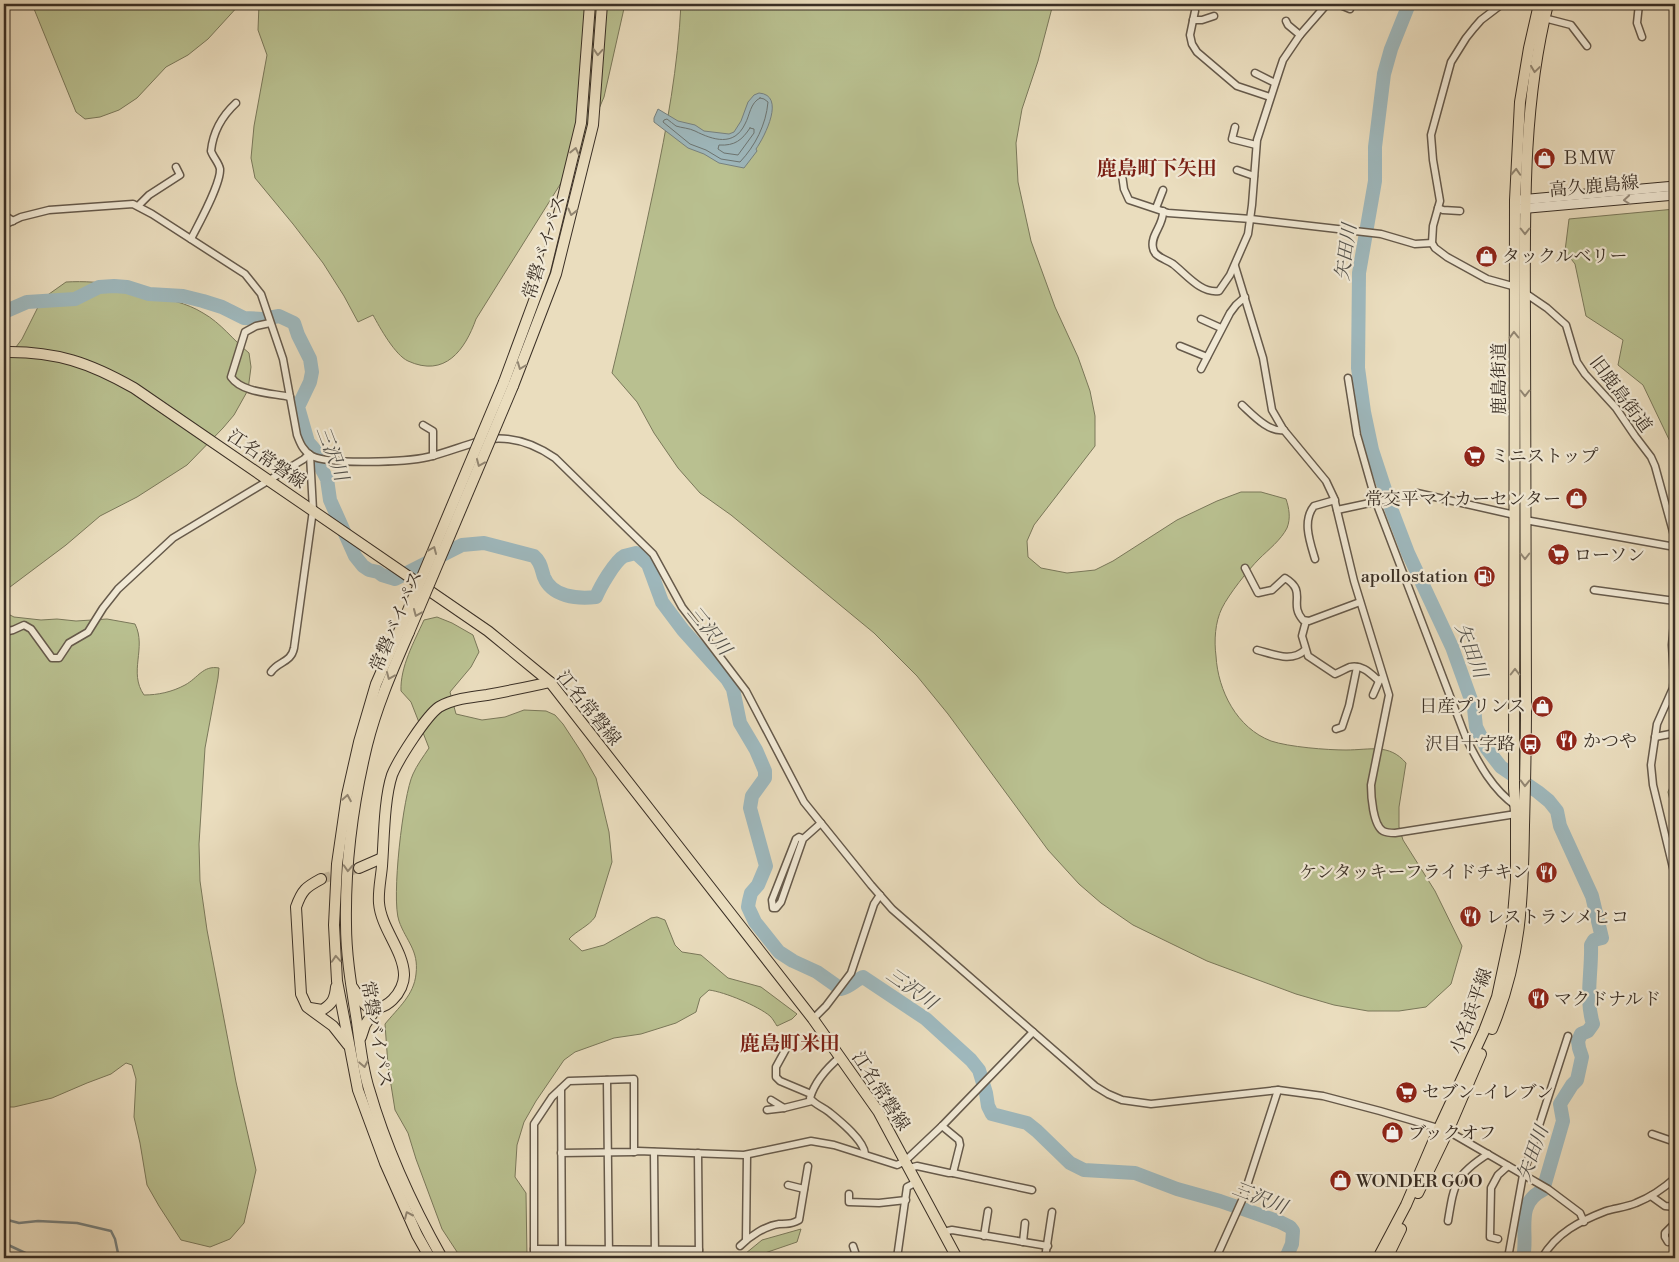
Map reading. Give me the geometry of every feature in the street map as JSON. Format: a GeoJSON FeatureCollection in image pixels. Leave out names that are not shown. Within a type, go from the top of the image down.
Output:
{"type":"FeatureCollection","features":[{"type":"Feature","properties":{"kind":"main road","name":"常磐バイパス"},"geometry":{"type":"LineString","coordinates":[[508,384],[545,271],[582,123],[590,4]]}},
{"type":"Feature","properties":{"kind":"main road","name":"常磐バイパス"},"geometry":{"type":"LineString","coordinates":[[442,1258],[424,1226],[394,1160],[368,1088],[351,984],[346,925],[348,864],[357,795],[368,744],[405,629],[556,274],[593,125],[602,4]]}},
{"type":"Feature","properties":{"kind":"main road","name":"鹿島街道"},"geometry":{"type":"LineString","coordinates":[[1515,756],[1520,517],[1514,286],[1520,205],[1520,102],[1539,4]]}},
{"type":"Feature","properties":{"kind":"main road"},"geometry":{"type":"LineString","coordinates":[[1520,517],[1525,293],[1520,205],[1537,50],[1548,4]]}},
{"type":"Feature","properties":{"kind":"main road","name":"高久鹿島線"},"geometry":{"type":"LineString","coordinates":[[1520,205],[1675,186]]}},
{"type":"Feature","properties":{"kind":"main road","name":"高久鹿島線"},"geometry":{"type":"LineString","coordinates":[[1520,205],[1675,195]]}},
{"type":"Feature","properties":{"kind":"main road","name":"江名常磐線"},"geometry":{"type":"LineString","coordinates":[[4,352],[26,351],[63,357],[98,368],[134,388],[488,631],[550,682],[814,1019],[878,1111],[957,1258]]}},
{"type":"Feature","properties":{"kind":"main road","name":"小名浜平線"},"geometry":{"type":"LineString","coordinates":[[1387,1258],[1484,1031],[1499,989],[1512,927],[1516,890],[1519,807],[1526,765],[1520,517]]}},
{"type":"Feature","properties":{"kind":"main road","name":"常磐バイパス"},"geometry":{"type":"LineString","coordinates":[[405,629],[376,684],[359,742],[347,795],[337,864],[334,925],[337,980],[358,1090],[381,1154],[417,1235],[430,1258]]}},
{"type":"Feature","properties":{"kind":"main road"},"geometry":{"type":"LineString","coordinates":[[351,984],[361,1000],[368,1006],[376,1007],[388,1003],[398,995],[403,984],[402,962],[380,909],[379,890],[388,795],[392,775],[398,764],[433,712],[454,701],[550,682]]}},
{"type":"Feature","properties":{"kind":"main road","name":"小名浜平線"},"geometry":{"type":"LineString","coordinates":[[1378,1258],[1443,1130],[1500,1010],[1519,938],[1523,895],[1519,807],[1514,788],[1515,756]]}},
{"type":"Feature","properties":{"kind":"main road"},"geometry":{"type":"LineString","coordinates":[[359,868],[382,858]]}},
{"type":"Feature","properties":{"kind":"main road"},"geometry":{"type":"LineString","coordinates":[[321,879],[306,887],[296,907],[301,994],[307,1007],[333,1026],[349,1046]]}},
{"type":"Feature","properties":{"kind":"main road"},"geometry":{"type":"LineString","coordinates":[[307,1007],[322,1010],[328,1006],[335,998],[337,980]]}},
{"type":"Feature","properties":{"kind":"main road"},"geometry":{"type":"LineString","coordinates":[[360,1044],[365,1025],[376,1007]]}},
{"type":"Feature","properties":{"kind":"street"},"geometry":{"type":"LineString","coordinates":[[1163,190],[1159,210],[1162,221],[1152,243],[1154,252],[1157,256],[1168,260],[1193,282],[1219,291],[1235,266],[1248,234],[1251,219],[1256,146],[1283,60],[1300,35],[1327,4]]}},
{"type":"Feature","properties":{"kind":"street"},"geometry":{"type":"LineString","coordinates":[[1338,4],[1350,9]]}},
{"type":"Feature","properties":{"kind":"street"},"geometry":{"type":"LineString","coordinates":[[1122,175],[1126,195],[1133,202],[1168,213],[1251,219],[1380,234],[1415,244],[1432,243],[1433,226],[1440,200],[1433,160],[1432,135],[1451,62],[1474,28],[1502,4]]}},
{"type":"Feature","properties":{"kind":"street"},"geometry":{"type":"LineString","coordinates":[[1639,4],[1637,23],[1642,37]]}},
{"type":"Feature","properties":{"kind":"street"},"geometry":{"type":"LineString","coordinates":[[1195,11],[1190,31],[1194,48],[1200,56],[1237,86],[1270,97]]}},
{"type":"Feature","properties":{"kind":"street"},"geometry":{"type":"LineString","coordinates":[[1193,20],[1202,20],[1214,16]]}},
{"type":"Feature","properties":{"kind":"street"},"geometry":{"type":"LineString","coordinates":[[1544,18],[1571,25],[1588,46]]}},
{"type":"Feature","properties":{"kind":"street"},"geometry":{"type":"LineString","coordinates":[[1286,21],[1300,35]]}},
{"type":"Feature","properties":{"kind":"street"},"geometry":{"type":"LineString","coordinates":[[1255,73],[1275,83]]}},
{"type":"Feature","properties":{"kind":"street"},"geometry":{"type":"LineString","coordinates":[[191,239],[209,206],[218,177],[219,167],[211,151],[219,122],[224,114],[236,103]]}},
{"type":"Feature","properties":{"kind":"street"},"geometry":{"type":"LineString","coordinates":[[1235,127],[1232,139],[1256,146]]}},
{"type":"Feature","properties":{"kind":"street"},"geometry":{"type":"LineString","coordinates":[[138,206],[149,195],[180,175],[176,167]]}},
{"type":"Feature","properties":{"kind":"street"},"geometry":{"type":"LineString","coordinates":[[1237,170],[1254,176]]}},
{"type":"Feature","properties":{"kind":"street"},"geometry":{"type":"LineString","coordinates":[[1124,204],[1133,202]]}},
{"type":"Feature","properties":{"kind":"street"},"geometry":{"type":"LineString","coordinates":[[4,225],[21,217],[49,210],[124,204],[138,206],[237,269],[252,281],[261,294],[283,359],[300,444],[309,454],[329,460],[393,462],[433,456],[486,440],[505,439],[530,444],[555,458],[653,554],[682,607],[746,691],[804,802],[880,895],[896,912],[1095,1086],[1122,1100],[1151,1104],[1278,1090],[1323,1096],[1443,1130],[1548,1189],[1580,1213],[1584,1222]]}},
{"type":"Feature","properties":{"kind":"street"},"geometry":{"type":"LineString","coordinates":[[1438,208],[1460,211]]}},
{"type":"Feature","properties":{"kind":"street"},"geometry":{"type":"LineString","coordinates":[[4,215],[13,221]]}},
{"type":"Feature","properties":{"kind":"street","name":"旧鹿島街道"},"geometry":{"type":"LineString","coordinates":[[1432,243],[1435,248],[1447,257],[1488,279],[1514,286],[1547,308],[1566,325],[1577,362],[1585,374],[1616,408],[1634,436],[1651,456],[1675,539]]}},
{"type":"Feature","properties":{"kind":"street"},"geometry":{"type":"LineString","coordinates":[[1235,266],[1263,358],[1269,402],[1275,417],[1326,481],[1335,500],[1360,602],[1389,698],[1371,791],[1377,821],[1383,831],[1396,833],[1519,807]]}},
{"type":"Feature","properties":{"kind":"street"},"geometry":{"type":"LineString","coordinates":[[1201,369],[1221,328],[1236,304],[1245,297]]}},
{"type":"Feature","properties":{"kind":"street"},"geometry":{"type":"LineString","coordinates":[[1201,318],[1221,328]]}},
{"type":"Feature","properties":{"kind":"street"},"geometry":{"type":"LineString","coordinates":[[270,323],[256,326],[245,332],[231,377],[238,384],[252,389],[290,396]]}},
{"type":"Feature","properties":{"kind":"street"},"geometry":{"type":"LineString","coordinates":[[1180,346],[1207,357]]}},
{"type":"Feature","properties":{"kind":"street"},"geometry":{"type":"LineString","coordinates":[[1348,378],[1357,435],[1376,502],[1471,749],[1484,772],[1506,799],[1519,807]]}},
{"type":"Feature","properties":{"kind":"street"},"geometry":{"type":"LineString","coordinates":[[1242,405],[1268,426],[1279,431],[1284,430]]}},
{"type":"Feature","properties":{"kind":"street"},"geometry":{"type":"LineString","coordinates":[[423,426],[433,431],[433,456]]}},
{"type":"Feature","properties":{"kind":"street"},"geometry":{"type":"LineString","coordinates":[[4,632],[24,625],[27,626],[31,628],[52,658],[59,658],[69,643],[88,632],[118,589],[173,538],[304,459],[309,454]]}},
{"type":"Feature","properties":{"kind":"street"},"geometry":{"type":"LineString","coordinates":[[271,672],[274,667],[292,656],[313,510],[309,454]]}},
{"type":"Feature","properties":{"kind":"street"},"geometry":{"type":"LineString","coordinates":[[1337,510],[1417,493],[1520,517],[1675,547]]}},
{"type":"Feature","properties":{"kind":"street"},"geometry":{"type":"LineString","coordinates":[[1315,559],[1307,530],[1311,510],[1314,506],[1335,500]]}},
{"type":"Feature","properties":{"kind":"street"},"geometry":{"type":"LineString","coordinates":[[1245,568],[1258,592],[1272,590],[1285,578],[1294,584],[1298,593],[1296,606],[1299,615],[1306,621]]}},
{"type":"Feature","properties":{"kind":"street"},"geometry":{"type":"LineString","coordinates":[[1594,590],[1675,600]]}},
{"type":"Feature","properties":{"kind":"street"},"geometry":{"type":"LineString","coordinates":[[1306,621],[1360,602]]}},
{"type":"Feature","properties":{"kind":"street"},"geometry":{"type":"LineString","coordinates":[[1675,612],[1672,645],[1673,688],[1661,712],[1651,765],[1653,786],[1675,876]]}},
{"type":"Feature","properties":{"kind":"street"},"geometry":{"type":"LineString","coordinates":[[1306,621],[1302,636],[1308,656],[1335,674],[1348,668],[1357,667],[1366,670],[1379,681]]}},
{"type":"Feature","properties":{"kind":"street"},"geometry":{"type":"LineString","coordinates":[[1257,650],[1291,657],[1299,655],[1305,650]]}},
{"type":"Feature","properties":{"kind":"street"},"geometry":{"type":"LineString","coordinates":[[1336,728],[1342,727],[1349,706],[1357,667]]}},
{"type":"Feature","properties":{"kind":"street"},"geometry":{"type":"LineString","coordinates":[[1373,696],[1382,673]]}},
{"type":"Feature","properties":{"kind":"street"},"geometry":{"type":"LineString","coordinates":[[1655,737],[1675,733]]}},
{"type":"Feature","properties":{"kind":"street"},"geometry":{"type":"LineString","coordinates":[[803,839],[799,837],[796,839],[772,900],[773,908],[776,908],[781,902],[803,839],[821,823]]}},
{"type":"Feature","properties":{"kind":"street"},"geometry":{"type":"LineString","coordinates":[[814,1019],[852,973],[874,904],[880,895]]}},
{"type":"Feature","properties":{"kind":"street"},"geometry":{"type":"LineString","coordinates":[[907,1164],[1033,1032]]}},
{"type":"Feature","properties":{"kind":"street"},"geometry":{"type":"LineString","coordinates":[[1508,1258],[1526,1176],[1568,1036]]}},
{"type":"Feature","properties":{"kind":"street"},"geometry":{"type":"LineString","coordinates":[[787,1047],[776,1067],[776,1077],[812,1098],[828,1111],[857,1138],[864,1147],[866,1154]]}},
{"type":"Feature","properties":{"kind":"street"},"geometry":{"type":"LineString","coordinates":[[767,1110],[784,1108],[812,1098],[821,1077],[840,1057]]}},
{"type":"Feature","properties":{"kind":"street"},"geometry":{"type":"LineString","coordinates":[[534,1258],[534,1124],[552,1097],[569,1081],[634,1079],[634,1152]]}},
{"type":"Feature","properties":{"kind":"street"},"geometry":{"type":"LineString","coordinates":[[608,1080],[609,1258]]}},
{"type":"Feature","properties":{"kind":"street"},"geometry":{"type":"LineString","coordinates":[[561,1089],[562,1258]]}},
{"type":"Feature","properties":{"kind":"street"},"geometry":{"type":"LineString","coordinates":[[1216,1258],[1243,1198],[1278,1090]]}},
{"type":"Feature","properties":{"kind":"street"},"geometry":{"type":"LineString","coordinates":[[772,1100],[784,1108]]}},
{"type":"Feature","properties":{"kind":"street"},"geometry":{"type":"LineString","coordinates":[[942,1126],[959,1140],[960,1145],[954,1173]]}},
{"type":"Feature","properties":{"kind":"street"},"geometry":{"type":"LineString","coordinates":[[1652,1134],[1675,1142]]}},
{"type":"Feature","properties":{"kind":"street"},"geometry":{"type":"LineString","coordinates":[[561,1153],[638,1151],[747,1155],[811,1140],[898,1164],[907,1164],[949,1174],[954,1173],[1032,1190]]}},
{"type":"Feature","properties":{"kind":"street"},"geometry":{"type":"LineString","coordinates":[[654,1152],[654,1258]]}},
{"type":"Feature","properties":{"kind":"street"},"geometry":{"type":"LineString","coordinates":[[698,1154],[699,1258]]}},
{"type":"Feature","properties":{"kind":"street"},"geometry":{"type":"LineString","coordinates":[[1448,1221],[1453,1192],[1461,1175],[1469,1166],[1488,1154]]}},
{"type":"Feature","properties":{"kind":"street"},"geometry":{"type":"LineString","coordinates":[[746,1240],[747,1155]]}},
{"type":"Feature","properties":{"kind":"street"},"geometry":{"type":"LineString","coordinates":[[740,1246],[759,1232],[778,1224],[792,1224],[799,1220],[808,1166]]}},
{"type":"Feature","properties":{"kind":"street"},"geometry":{"type":"LineString","coordinates":[[1498,1238],[1490,1237],[1492,1188],[1498,1176],[1508,1166]]}},
{"type":"Feature","properties":{"kind":"street"},"geometry":{"type":"LineString","coordinates":[[1542,1258],[1563,1232],[1607,1211],[1634,1204],[1651,1196],[1675,1178]]}},
{"type":"Feature","properties":{"kind":"street"},"geometry":{"type":"LineString","coordinates":[[897,1258],[907,1187],[917,1182]]}},
{"type":"Feature","properties":{"kind":"street"},"geometry":{"type":"LineString","coordinates":[[788,1185],[804,1189]]}},
{"type":"Feature","properties":{"kind":"street"},"geometry":{"type":"LineString","coordinates":[[849,1194],[849,1202],[879,1203],[906,1200]]}},
{"type":"Feature","properties":{"kind":"street"},"geometry":{"type":"LineString","coordinates":[[1651,1196],[1665,1206],[1675,1207]]}},
{"type":"Feature","properties":{"kind":"street"},"geometry":{"type":"LineString","coordinates":[[984,1236],[988,1211]]}},
{"type":"Feature","properties":{"kind":"street"},"geometry":{"type":"LineString","coordinates":[[1046,1258],[1052,1212]]}},
{"type":"Feature","properties":{"kind":"street"},"geometry":{"type":"LineString","coordinates":[[1022,1242],[1025,1223]]}},
{"type":"Feature","properties":{"kind":"street"},"geometry":{"type":"LineString","coordinates":[[1668,1242],[1665,1232],[1675,1223]]}},
{"type":"Feature","properties":{"kind":"street"},"geometry":{"type":"LineString","coordinates":[[943,1232],[952,1230],[1048,1246]]}},
{"type":"Feature","properties":{"kind":"street"},"geometry":{"type":"LineString","coordinates":[[853,1246],[857,1258]]}},
{"type":"Feature","properties":{"kind":"street"},"geometry":{"type":"LineString","coordinates":[[534,1249],[699,1250]]}},
{"type":"Feature","properties":{"kind":"green space"},"geometry":{"type":"Polygon","coordinates":[[[32,4],[240,4],[208,39],[188,55],[166,67],[137,98],[119,110],[100,117],[85,119],[76,112],[32,4]]]}},
{"type":"Feature","properties":{"kind":"green space"},"geometry":{"type":"Polygon","coordinates":[[[259,4],[625,4],[604,97],[581,151],[476,319],[466,341],[452,358],[443,363],[433,366],[408,361],[393,347],[373,315],[358,322],[323,263],[255,178],[251,158],[254,126],[267,55],[258,30],[259,4]]]}},
{"type":"Feature","properties":{"kind":"green space"},"geometry":{"type":"Polygon","coordinates":[[[681,4],[1053,4],[1038,61],[1022,109],[1016,143],[1018,182],[1031,241],[1055,307],[1078,357],[1090,391],[1095,416],[1095,446],[1034,525],[1027,541],[1028,557],[1041,568],[1067,573],[1095,570],[1113,561],[1177,520],[1241,492],[1261,492],[1286,499],[1289,513],[1287,528],[1278,541],[1239,582],[1220,613],[1216,625],[1215,644],[1221,682],[1225,695],[1239,718],[1259,735],[1271,741],[1319,749],[1386,750],[1400,757],[1406,763],[1399,807],[1399,827],[1403,840],[1435,891],[1462,946],[1451,984],[1426,1007],[1399,1011],[1368,1011],[1334,1005],[1296,994],[1207,961],[1133,925],[1101,903],[1079,884],[1048,850],[948,714],[917,676],[874,633],[731,515],[700,493],[678,468],[654,433],[637,402],[612,373],[639,258],[663,142],[675,73],[681,4]]]}},
{"type":"Feature","properties":{"kind":"green space"},"geometry":{"type":"Polygon","coordinates":[[[1675,209],[1675,452],[1643,385],[1618,365],[1623,340],[1586,316],[1575,264],[1565,251],[1569,219],[1675,209]]]}},
{"type":"Feature","properties":{"kind":"green space"},"geometry":{"type":"Polygon","coordinates":[[[66,282],[100,283],[119,286],[177,302],[209,317],[249,353],[251,367],[248,390],[234,415],[187,465],[137,497],[100,516],[66,545],[6,590],[4,607],[4,363],[22,339],[42,299],[66,282]]]}},
{"type":"Feature","properties":{"kind":"green space"},"geometry":{"type":"Polygon","coordinates":[[[4,607],[8,614],[14,617],[76,621],[107,619],[135,624],[139,642],[138,678],[144,695],[160,694],[175,690],[209,668],[219,668],[205,748],[199,844],[200,881],[207,930],[236,1082],[256,1170],[244,1223],[230,1239],[210,1247],[181,1240],[147,1185],[134,1117],[136,1079],[132,1065],[126,1063],[111,1074],[52,1098],[14,1107],[4,1107],[4,607]]]}},
{"type":"Feature","properties":{"kind":"green space"},"geometry":{"type":"Polygon","coordinates":[[[437,617],[473,635],[479,652],[471,667],[450,692],[456,714],[482,720],[505,717],[524,710],[546,711],[555,715],[582,753],[596,778],[609,832],[612,862],[595,917],[569,939],[582,951],[604,945],[651,918],[657,917],[665,920],[675,945],[682,952],[701,955],[728,978],[761,987],[797,1014],[792,1019],[777,1026],[770,1016],[758,1008],[732,996],[709,990],[700,998],[696,1012],[676,1023],[641,1034],[614,1038],[575,1052],[564,1060],[524,1122],[517,1145],[515,1177],[526,1193],[527,1258],[461,1258],[442,1229],[408,1133],[395,1110],[388,1066],[385,1024],[409,995],[415,982],[416,974],[416,958],[399,921],[397,909],[396,892],[399,847],[409,785],[418,764],[429,748],[411,702],[401,691],[401,682],[408,655],[424,620],[437,617]]]}},
{"type":"Feature","properties":{"kind":"green space"},"geometry":{"type":"Polygon","coordinates":[[[1675,774],[1675,822],[1668,792],[1675,774]]]}},
{"type":"Feature","properties":{"kind":"green space"},"geometry":{"type":"Polygon","coordinates":[[[801,1229],[797,1242],[759,1255],[759,1258],[740,1258],[762,1240],[801,1229]]]}},
{"type":"Feature","properties":{"kind":"water"},"geometry":{"type":"Polygon","coordinates":[[[759,93],[767,95],[771,101],[771,117],[756,149],[757,151],[744,168],[719,163],[704,154],[688,148],[654,122],[658,109],[678,121],[695,125],[704,131],[729,134],[734,132],[741,121],[748,102],[754,95],[759,93]]]}},
{"type":"Feature","properties":{"kind":"waterway","name":"矢田川"},"geometry":{"type":"LineString","coordinates":[[1409,4],[1391,49],[1384,74],[1375,147],[1375,181],[1359,273],[1358,368],[1364,412],[1372,450],[1392,511],[1408,553],[1452,647],[1474,708],[1476,727],[1487,749],[1501,767],[1538,792],[1557,811],[1560,826],[1592,896],[1602,938],[1594,940],[1591,945],[1589,1005],[1593,1024],[1588,1031],[1581,1034],[1578,1041],[1582,1057],[1577,1080],[1560,1104],[1563,1121],[1543,1190],[1528,1203],[1524,1220],[1523,1258]]}},
{"type":"Feature","properties":{"kind":"waterway","name":"三沢川"},"geometry":{"type":"LineString","coordinates":[[4,312],[27,302],[75,299],[99,287],[114,286],[127,287],[149,294],[183,296],[222,307],[244,318],[263,319],[279,316],[294,323],[310,359],[312,372],[310,382],[298,407],[308,442],[315,450],[319,464],[327,479],[330,500],[355,556],[363,566],[382,575],[395,579],[462,545],[484,543],[534,556],[548,584],[559,593],[581,598],[596,597],[616,563],[624,556],[636,553],[648,564],[662,602],[683,630],[727,679],[733,689],[740,723],[756,750],[765,771],[765,778],[752,796],[750,808],[766,866],[758,885],[751,893],[748,907],[755,922],[779,952],[817,972],[841,989],[863,977],[926,1019],[971,1060],[979,1070],[988,1106],[992,1114],[1027,1123],[1070,1163],[1084,1170],[1135,1173],[1177,1189],[1220,1201],[1280,1222],[1290,1227],[1293,1231],[1292,1244],[1286,1258]]}},
{"type":"Feature","properties":{"kind":"waterway"},"geometry":{"type":"LineString","coordinates":[[4,1219],[19,1223],[38,1221],[77,1223],[111,1231],[115,1239],[119,1258]]}},
{"type":"Feature","properties":{"kind":"waterway"},"geometry":{"type":"LineString","coordinates":[[4,1243],[36,1258]]}},
{"type":"Feature","properties":{"kind":"tunnel"},"geometry":{"type":"LineString","coordinates":[[321,879],[359,868]]}},
{"type":"Feature","properties":{"kind":"place","name":"ＢＭＷ"},"geometry":{"type":"Point","coordinates":[1545,158]}},
{"type":"Feature","properties":{"kind":"place","name":"タックルベリー"},"geometry":{"type":"Point","coordinates":[1486,256]}},
{"type":"Feature","properties":{"kind":"place","name":"ミニストップ"},"geometry":{"type":"Point","coordinates":[1475,456]}},
{"type":"Feature","properties":{"kind":"place","name":"常交平マイカーセンター"},"geometry":{"type":"Point","coordinates":[1577,499]}},
{"type":"Feature","properties":{"kind":"place","name":"ローソン"},"geometry":{"type":"Point","coordinates":[1558,555]}},
{"type":"Feature","properties":{"kind":"place","name":"apollostation"},"geometry":{"type":"Point","coordinates":[1484,576]}},
{"type":"Feature","properties":{"kind":"place","name":"日産プリンス"},"geometry":{"type":"Point","coordinates":[1542,706]}},
{"type":"Feature","properties":{"kind":"place","name":"かつや"},"geometry":{"type":"Point","coordinates":[1567,741]}},
{"type":"Feature","properties":{"kind":"place","name":"沢目十字路"},"geometry":{"type":"Point","coordinates":[1531,744]}},
{"type":"Feature","properties":{"kind":"place","name":"ケンタッキーフライドチキン"},"geometry":{"type":"Point","coordinates":[1546,872]}},
{"type":"Feature","properties":{"kind":"place","name":"レストランメヒコ"},"geometry":{"type":"Point","coordinates":[1470,917]}},
{"type":"Feature","properties":{"kind":"place","name":"マクドナルド"},"geometry":{"type":"Point","coordinates":[1538,999]}},
{"type":"Feature","properties":{"kind":"place","name":"セブン-イレブン"},"geometry":{"type":"Point","coordinates":[1406,1092]}},
{"type":"Feature","properties":{"kind":"place","name":"ブックオフ"},"geometry":{"type":"Point","coordinates":[1392,1133]}},
{"type":"Feature","properties":{"kind":"place","name":"WONDER GOO"},"geometry":{"type":"Point","coordinates":[1340,1181]}},
{"type":"Feature","properties":{"kind":"district","name":"鹿島町下矢田"},"geometry":{"type":"Point","coordinates":[1157,168]}},
{"type":"Feature","properties":{"kind":"district","name":"鹿島町米田"},"geometry":{"type":"Point","coordinates":[790,1043]}}]}
